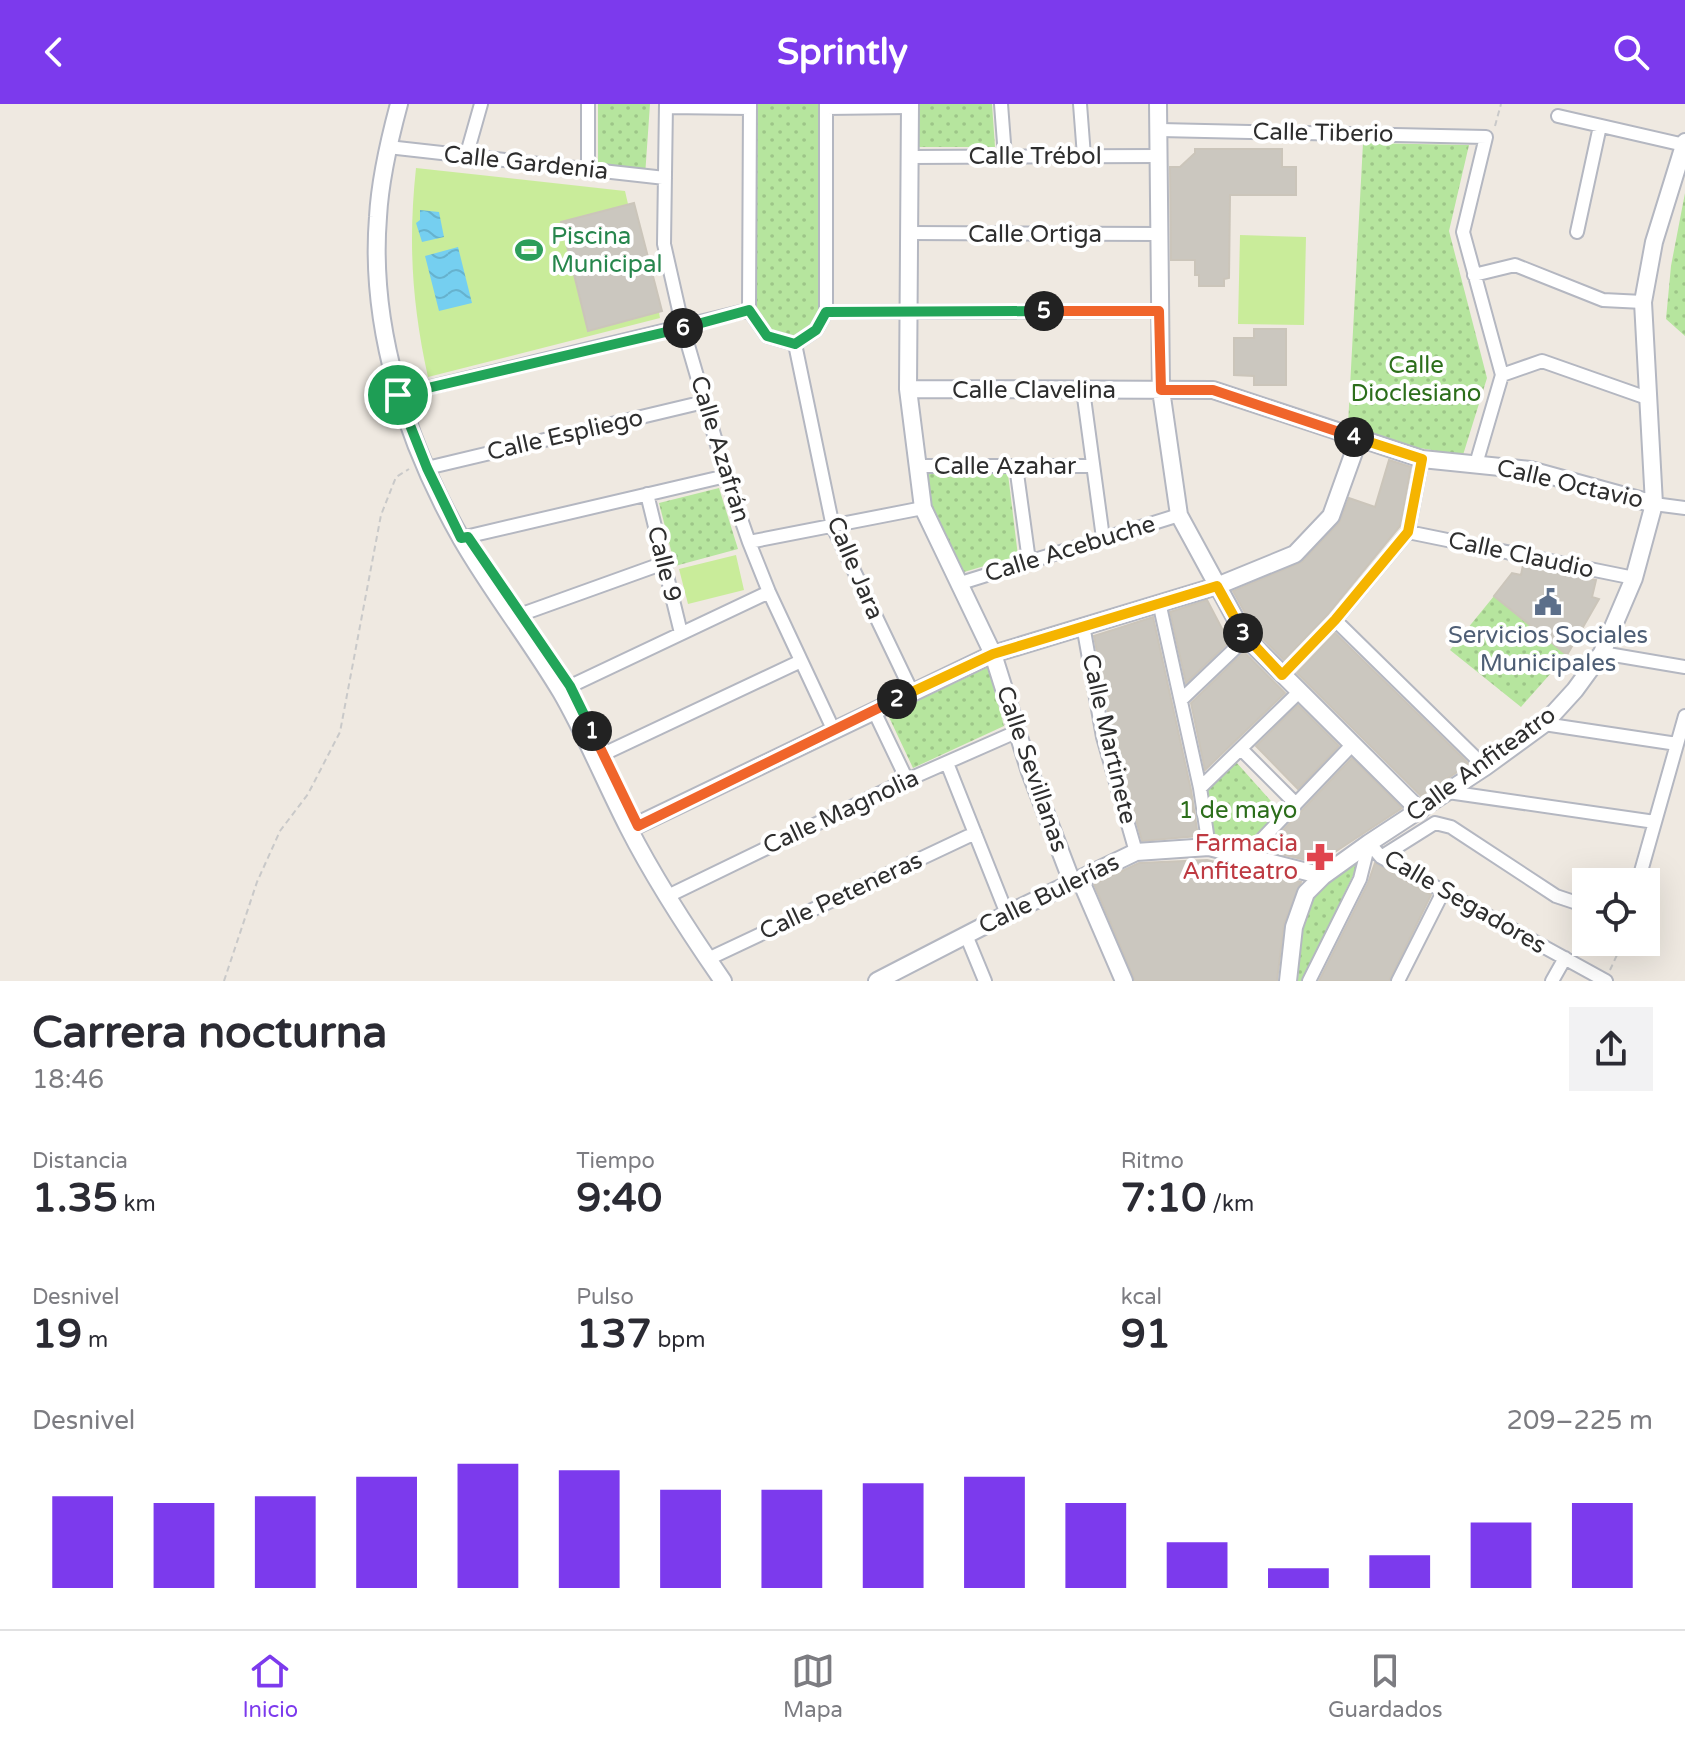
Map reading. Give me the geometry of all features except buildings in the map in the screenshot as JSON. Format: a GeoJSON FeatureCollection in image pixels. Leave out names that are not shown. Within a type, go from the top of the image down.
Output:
{"type":"FeatureCollection","features":[{"type":"Feature","properties":{"kind":"street"},"geometry":{"type":"LineString","coordinates":[[399,104],[388,147],[377,218],[379,295],[398,395],[425,464],[461,538],[560,691],[629,829],[723,981]]}},
{"type":"Feature","properties":{"kind":"street"},"geometry":{"type":"LineString","coordinates":[[466,157],[481,104]]}},
{"type":"Feature","properties":{"kind":"street"},"geometry":{"type":"LineString","coordinates":[[588,104],[588,170]]}},
{"type":"Feature","properties":{"kind":"street"},"geometry":{"type":"LineString","coordinates":[[1001,104],[1005,156]]}},
{"type":"Feature","properties":{"kind":"street"},"geometry":{"type":"LineString","coordinates":[[1080,104],[1084,156]]}},
{"type":"Feature","properties":{"kind":"street"},"geometry":{"type":"LineString","coordinates":[[1158,104],[1161,390],[1179,515],[1246,638],[1420,811]]}},
{"type":"Feature","properties":{"kind":"street"},"geometry":{"type":"LineString","coordinates":[[666,106],[750,106],[749,310],[767,336],[795,344],[816,330],[826,312],[826,106],[910,106],[908,389],[923,508],[749,542]]}},
{"type":"Feature","properties":{"kind":"street","name":"Calle Azafrán"},"geometry":{"type":"LineString","coordinates":[[666,106],[664,244],[683,328],[726,476],[749,542],[834,731]]}},
{"type":"Feature","properties":{"kind":"street"},"geometry":{"type":"LineString","coordinates":[[1558,116],[1685,144]]}},
{"type":"Feature","properties":{"kind":"street"},"geometry":{"type":"LineString","coordinates":[[1577,232],[1600,126]]}},
{"type":"Feature","properties":{"kind":"street","name":"Calle Tiberio"},"geometry":{"type":"LineString","coordinates":[[1160,130],[1486,137]]}},
{"type":"Feature","properties":{"kind":"street"},"geometry":{"type":"LineString","coordinates":[[1476,464],[1502,375],[1463,232],[1486,137]]}},
{"type":"Feature","properties":{"kind":"street","name":"Calle Anfiteatro"},"geometry":{"type":"LineString","coordinates":[[1288,981],[1294,927],[1306,893],[1323,876],[1369,843],[1544,724],[1575,690],[1602,653],[1634,578],[1654,504],[1643,302],[1654,242],[1685,144]]}},
{"type":"Feature","properties":{"kind":"street","name":"Calle Gardenia"},"geometry":{"type":"LineString","coordinates":[[388,147],[665,178]]}},
{"type":"Feature","properties":{"kind":"street","name":"Calle Trébol"},"geometry":{"type":"LineString","coordinates":[[909,157],[1160,156]]}},
{"type":"Feature","properties":{"kind":"street","name":"Calle Ortiga"},"geometry":{"type":"LineString","coordinates":[[909,233],[1160,234]]}},
{"type":"Feature","properties":{"kind":"street"},"geometry":{"type":"LineString","coordinates":[[1474,275],[1515,265],[1603,300],[1643,302]]}},
{"type":"Feature","properties":{"kind":"street"},"geometry":{"type":"LineString","coordinates":[[398,395],[749,310]]}},
{"type":"Feature","properties":{"kind":"street"},"geometry":{"type":"LineString","coordinates":[[826,312],[1159,311]]}},
{"type":"Feature","properties":{"kind":"street","name":"Calle Jara"},"geometry":{"type":"LineString","coordinates":[[795,344],[833,527],[912,692]]}},
{"type":"Feature","properties":{"kind":"street"},"geometry":{"type":"LineString","coordinates":[[1502,375],[1542,361],[1650,399]]}},
{"type":"Feature","properties":{"kind":"street","name":"Calle Clavelina"},"geometry":{"type":"LineString","coordinates":[[908,389],[1161,390]]}},
{"type":"Feature","properties":{"kind":"street"},"geometry":{"type":"LineString","coordinates":[[1083,390],[1103,538]]}},
{"type":"Feature","properties":{"kind":"street","name":"Calle Octavio"},"geometry":{"type":"LineString","coordinates":[[1161,390],[1213,390],[1422,459],[1530,470],[1654,504]]}},
{"type":"Feature","properties":{"kind":"street","name":"Calle Espliego"},"geometry":{"type":"LineString","coordinates":[[425,464],[704,402]]}},
{"type":"Feature","properties":{"kind":"street"},"geometry":{"type":"LineString","coordinates":[[629,829],[993,654],[1217,586],[1295,554],[1331,516],[1359,438]]}},
{"type":"Feature","properties":{"kind":"street"},"geometry":{"type":"LineString","coordinates":[[1282,675],[1335,620],[1408,532],[1422,459]]}},
{"type":"Feature","properties":{"kind":"street","name":"Calle Azahar"},"geometry":{"type":"LineString","coordinates":[[918,466],[1092,466]]}},
{"type":"Feature","properties":{"kind":"street"},"geometry":{"type":"LineString","coordinates":[[1016,466],[1029,561]]}},
{"type":"Feature","properties":{"kind":"street"},"geometry":{"type":"LineString","coordinates":[[461,538],[726,476]]}},
{"type":"Feature","properties":{"kind":"street","name":"Calle 9"},"geometry":{"type":"LineString","coordinates":[[647,494],[681,633]]}},
{"type":"Feature","properties":{"kind":"street"},"geometry":{"type":"LineString","coordinates":[[1654,504],[1685,508]]}},
{"type":"Feature","properties":{"kind":"street","name":"Calle Sevillanas"},"geometry":{"type":"LineString","coordinates":[[923,508],[993,654],[1016,732],[1076,880],[1124,981]]}},
{"type":"Feature","properties":{"kind":"street","name":"Calle Acebuche"},"geometry":{"type":"LineString","coordinates":[[961,583],[1179,515]]}},
{"type":"Feature","properties":{"kind":"street","name":"Calle Claudio"},"geometry":{"type":"LineString","coordinates":[[1408,532],[1634,578]]}},
{"type":"Feature","properties":{"kind":"street"},"geometry":{"type":"LineString","coordinates":[[511,618],[664,563]]}},
{"type":"Feature","properties":{"kind":"street"},"geometry":{"type":"LineString","coordinates":[[560,691],[769,592]]}},
{"type":"Feature","properties":{"kind":"street"},"geometry":{"type":"LineString","coordinates":[[1159,602],[1200,788],[1209,847]]}},
{"type":"Feature","properties":{"kind":"street"},"geometry":{"type":"LineString","coordinates":[[1335,620],[1485,767]]}},
{"type":"Feature","properties":{"kind":"street","name":"Calle Martinete"},"geometry":{"type":"LineString","coordinates":[[1083,625],[1103,737],[1136,852]]}},
{"type":"Feature","properties":{"kind":"street"},"geometry":{"type":"LineString","coordinates":[[1181,700],[1246,638]]}},
{"type":"Feature","properties":{"kind":"street"},"geometry":{"type":"LineString","coordinates":[[1602,653],[1685,667]]}},
{"type":"Feature","properties":{"kind":"street"},"geometry":{"type":"LineString","coordinates":[[595,758],[801,661]]}},
{"type":"Feature","properties":{"kind":"street"},"geometry":{"type":"LineString","coordinates":[[1200,788],[1299,692]]}},
{"type":"Feature","properties":{"kind":"street"},"geometry":{"type":"LineString","coordinates":[[874,711],[907,780]]}},
{"type":"Feature","properties":{"kind":"street"},"geometry":{"type":"LineString","coordinates":[[1642,868],[1685,716]]}},
{"type":"Feature","properties":{"kind":"street"},"geometry":{"type":"LineString","coordinates":[[1544,724],[1677,744]]}},
{"type":"Feature","properties":{"kind":"street","name":"Calle Magnolia"},"geometry":{"type":"LineString","coordinates":[[668,896],[907,780],[1016,732]]}},
{"type":"Feature","properties":{"kind":"street"},"geometry":{"type":"LineString","coordinates":[[1246,856],[1352,745]]}},
{"type":"Feature","properties":{"kind":"street"},"geometry":{"type":"LineString","coordinates":[[1241,749],[1296,804]]}},
{"type":"Feature","properties":{"kind":"street"},"geometry":{"type":"LineString","coordinates":[[947,763],[1007,914]]}},
{"type":"Feature","properties":{"kind":"street"},"geometry":{"type":"LineString","coordinates":[[1448,792],[1655,822]]}},
{"type":"Feature","properties":{"kind":"street"},"geometry":{"type":"LineString","coordinates":[[1381,857],[1435,823],[1451,827],[1556,896],[1572,901]]}},
{"type":"Feature","properties":{"kind":"street","name":"Calle Peteneras"},"geometry":{"type":"LineString","coordinates":[[708,959],[975,833]]}},
{"type":"Feature","properties":{"kind":"street"},"geometry":{"type":"LineString","coordinates":[[1309,981],[1360,879],[1369,843]]}},
{"type":"Feature","properties":{"kind":"street","name":"Calle Segadores"},"geometry":{"type":"LineString","coordinates":[[1369,843],[1381,857],[1605,981]]}},
{"type":"Feature","properties":{"kind":"street","name":"Calle Bulerías"},"geometry":{"type":"LineString","coordinates":[[877,981],[1136,852],[1209,847],[1323,876]]}},
{"type":"Feature","properties":{"kind":"street"},"geometry":{"type":"LineString","coordinates":[[1398,981],[1443,892]]}},
{"type":"Feature","properties":{"kind":"street"},"geometry":{"type":"LineString","coordinates":[[966,935],[985,981]]}},
{"type":"Feature","properties":{"kind":"street"},"geometry":{"type":"LineString","coordinates":[[1552,981],[1565,958]]}},
{"type":"Feature","properties":{"kind":"path"},"geometry":{"type":"LineString","coordinates":[[1486,137],[1495,127],[1501,104]]}},
{"type":"Feature","properties":{"kind":"path"},"geometry":{"type":"LineString","coordinates":[[224,981],[257,882],[280,831],[308,794],[340,732],[381,515],[396,477],[425,464]]}},
{"type":"Feature","properties":{"kind":"path"},"geometry":{"type":"LineString","coordinates":[[1605,981],[1617,956]]}},
{"type":"Feature","properties":{"kind":"green space"},"geometry":{"type":"Polygon","coordinates":[[[598,104],[650,104],[645,176],[598,171],[598,104]]]}},
{"type":"Feature","properties":{"kind":"green space"},"geometry":{"type":"Polygon","coordinates":[[[756,104],[820,104],[820,311],[812,328],[793,337],[770,332],[755,308],[756,104]]]}},
{"type":"Feature","properties":{"kind":"green space"},"geometry":{"type":"Polygon","coordinates":[[[919,104],[992,104],[995,147],[919,147],[919,104]]]}},
{"type":"Feature","properties":{"kind":"green space","name":"Calle Dioclesiano"},"geometry":{"type":"Polygon","coordinates":[[[1363,143],[1469,145],[1449,231],[1487,378],[1463,455],[1413,447],[1348,425],[1363,143]]]}},
{"type":"Feature","properties":{"kind":"green space","name":"Piscina Municipal"},"geometry":{"type":"Polygon","coordinates":[[[416,168],[625,191],[628,204],[634,203],[662,311],[659,312],[660,318],[428,377],[413,273],[412,222],[416,168]]]}},
{"type":"Feature","properties":{"kind":"green space"},"geometry":{"type":"Polygon","coordinates":[[[1685,193],[1685,336],[1666,319],[1671,266],[1685,193]]]}},
{"type":"Feature","properties":{"kind":"green space"},"geometry":{"type":"Polygon","coordinates":[[[1240,235],[1306,237],[1304,325],[1238,324],[1240,235]]]}},
{"type":"Feature","properties":{"kind":"green space"},"geometry":{"type":"Polygon","coordinates":[[[928,474],[1008,474],[1018,556],[964,572],[931,503],[928,474]]]}},
{"type":"Feature","properties":{"kind":"green space"},"geometry":{"type":"Polygon","coordinates":[[[719,488],[738,549],[675,566],[659,503],[719,488]]]}},
{"type":"Feature","properties":{"kind":"green space"},"geometry":{"type":"Polygon","coordinates":[[[736,555],[744,590],[688,604],[679,569],[736,555]]]}},
{"type":"Feature","properties":{"kind":"green space"},"geometry":{"type":"Polygon","coordinates":[[[1494,596],[1567,655],[1521,707],[1450,650],[1494,596]]]}},
{"type":"Feature","properties":{"kind":"green space"},"geometry":{"type":"Polygon","coordinates":[[[988,667],[1004,726],[913,768],[888,715],[988,667]]]}},
{"type":"Feature","properties":{"kind":"green space","name":"1 de mayo"},"geometry":{"type":"Polygon","coordinates":[[[1236,762],[1279,810],[1241,853],[1212,848],[1203,790],[1236,762]]]}},
{"type":"Feature","properties":{"kind":"green space"},"geometry":{"type":"Polygon","coordinates":[[[1362,857],[1302,981],[1298,981],[1304,920],[1313,897],[1329,880],[1362,857]]]}},
{"type":"Feature","properties":{"kind":"water"},"geometry":{"type":"Polygon","coordinates":[[[420,210],[439,212],[444,237],[422,242],[416,223],[420,220],[420,210]]]}},
{"type":"Feature","properties":{"kind":"water"},"geometry":{"type":"Polygon","coordinates":[[[458,247],[472,303],[439,311],[425,256],[458,247]]]}},
{"type":"Feature","properties":{"kind":"place","name":"Piscina Municipal"},"geometry":{"type":"Point","coordinates":[529,250]}},
{"type":"Feature","properties":{"kind":"place","name":"Servicios Sociales Municipales"},"geometry":{"type":"Point","coordinates":[1548,602]}},
{"type":"Feature","properties":{"kind":"place","name":"Farmacia Anfiteatro"},"geometry":{"type":"Point","coordinates":[1320,857]}},
{"type":"Feature","properties":{"kind":"route"},"geometry":{"type":"LineString","coordinates":[[749,310],[767,336],[795,344],[816,330],[826,312],[1159,311],[1161,390],[1213,390],[1422,459],[1408,532],[1335,620],[1282,675],[1246,638],[1217,586],[993,654],[638,826],[570,686],[468,537],[461,538],[427,468],[398,395],[749,310]]}}]}
